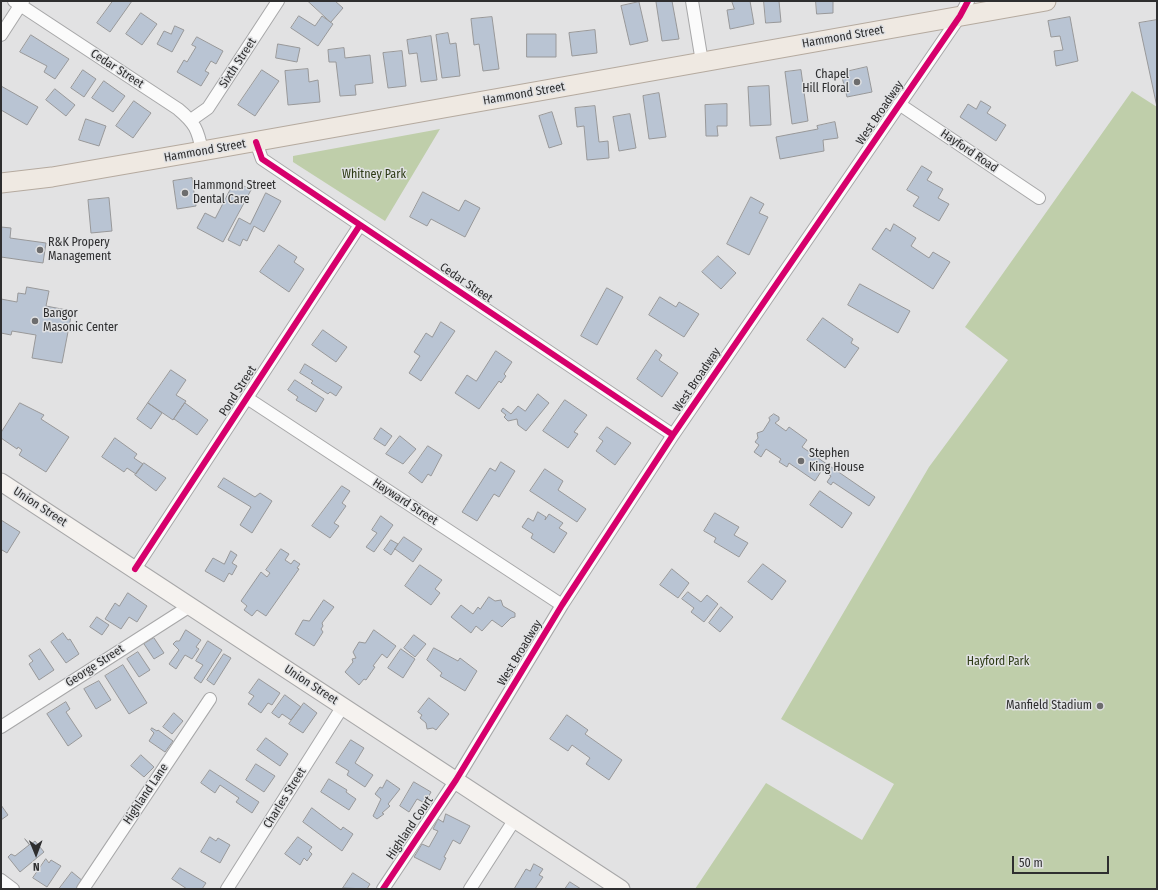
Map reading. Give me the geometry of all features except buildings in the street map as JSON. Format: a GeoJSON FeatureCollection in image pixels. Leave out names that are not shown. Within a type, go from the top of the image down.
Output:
{"type":"FeatureCollection","features":[{"type":"Feature","properties":{"kind":"main road","name":"Hammond Street"},"geometry":{"type":"LineString","coordinates":[[1,183],[52,177],[256,142],[702,62],[964,9],[1046,1]]}},
{"type":"Feature","properties":{"kind":"main road","name":"Union Street"},"geometry":{"type":"LineString","coordinates":[[1,482],[621,889]]}},
{"type":"Feature","properties":{"kind":"street","name":"Sixth Street"},"geometry":{"type":"LineString","coordinates":[[191,120],[208,108],[278,1]]}},
{"type":"Feature","properties":{"kind":"street"},"geometry":{"type":"LineString","coordinates":[[692,1],[702,62]]}},
{"type":"Feature","properties":{"kind":"street","name":"Cedar Street"},"geometry":{"type":"LineString","coordinates":[[19,2],[178,109],[191,120],[199,134],[202,151]]}},
{"type":"Feature","properties":{"kind":"street"},"geometry":{"type":"LineString","coordinates":[[1,35],[19,2]]}},
{"type":"Feature","properties":{"kind":"street","name":"West Broadway"},"geometry":{"type":"LineString","coordinates":[[456,780],[562,605],[673,435],[964,9]]}},
{"type":"Feature","properties":{"kind":"street","name":"Hayford Road"},"geometry":{"type":"LineString","coordinates":[[899,104],[1039,198]]}},
{"type":"Feature","properties":{"kind":"street","name":"Cedar Street"},"geometry":{"type":"LineString","coordinates":[[256,142],[262,159],[673,435]]}},
{"type":"Feature","properties":{"kind":"street","name":"Pond Street"},"geometry":{"type":"LineString","coordinates":[[135,569],[360,225]]}},
{"type":"Feature","properties":{"kind":"street","name":"Hayward Street"},"geometry":{"type":"LineString","coordinates":[[247,398],[562,605]]}},
{"type":"Feature","properties":{"kind":"street","name":"George Street"},"geometry":{"type":"LineString","coordinates":[[1,727],[190,606]]}},
{"type":"Feature","properties":{"kind":"street","name":"Highland Lane"},"geometry":{"type":"LineString","coordinates":[[83,889],[210,699]]}},
{"type":"Feature","properties":{"kind":"street","name":"Charles Street"},"geometry":{"type":"LineString","coordinates":[[227,889],[343,706]]}},
{"type":"Feature","properties":{"kind":"street","name":"Highland Court"},"geometry":{"type":"LineString","coordinates":[[383,889],[456,780]]}},
{"type":"Feature","properties":{"kind":"street"},"geometry":{"type":"LineString","coordinates":[[470,889],[515,819]]}},
{"type":"Feature","properties":{"kind":"street"},"geometry":{"type":"LineString","coordinates":[[1,880],[13,889]]}},
{"type":"Feature","properties":{"kind":"green space","name":"Hayford Park"},"geometry":{"type":"Polygon","coordinates":[[[1132,91],[1157,107],[1157,889],[695,889],[766,783],[862,840],[894,784],[781,719],[929,467],[1008,360],[965,327],[1132,91]]]}},
{"type":"Feature","properties":{"kind":"green space","name":"Whitney Park"},"geometry":{"type":"Polygon","coordinates":[[[440,129],[385,221],[293,162],[293,156],[440,129]]]}},
{"type":"Feature","properties":{"kind":"cycle path"},"geometry":{"type":"LineString","coordinates":[[383,889],[456,780],[562,605],[673,435],[960,16],[968,1]]}},
{"type":"Feature","properties":{"kind":"cycle path"},"geometry":{"type":"LineString","coordinates":[[256,142],[262,159],[673,435]]}},
{"type":"Feature","properties":{"kind":"cycle path"},"geometry":{"type":"LineString","coordinates":[[135,569],[360,225]]}},
{"type":"Feature","properties":{"kind":"place","name":"Chapel Hill Floral"},"geometry":{"type":"Point","coordinates":[857,82]}},
{"type":"Feature","properties":{"kind":"place","name":"Hammond Street Dental Care"},"geometry":{"type":"Point","coordinates":[185,193]}},
{"type":"Feature","properties":{"kind":"place","name":"R&K Propery Management"},"geometry":{"type":"Point","coordinates":[40,250]}},
{"type":"Feature","properties":{"kind":"place","name":"Bangor Masonic Center"},"geometry":{"type":"Point","coordinates":[35,321]}},
{"type":"Feature","properties":{"kind":"place","name":"Stephen King House"},"geometry":{"type":"Point","coordinates":[801,461]}},
{"type":"Feature","properties":{"kind":"place","name":"Manfield Stadium"},"geometry":{"type":"Point","coordinates":[1100,706]}}]}
